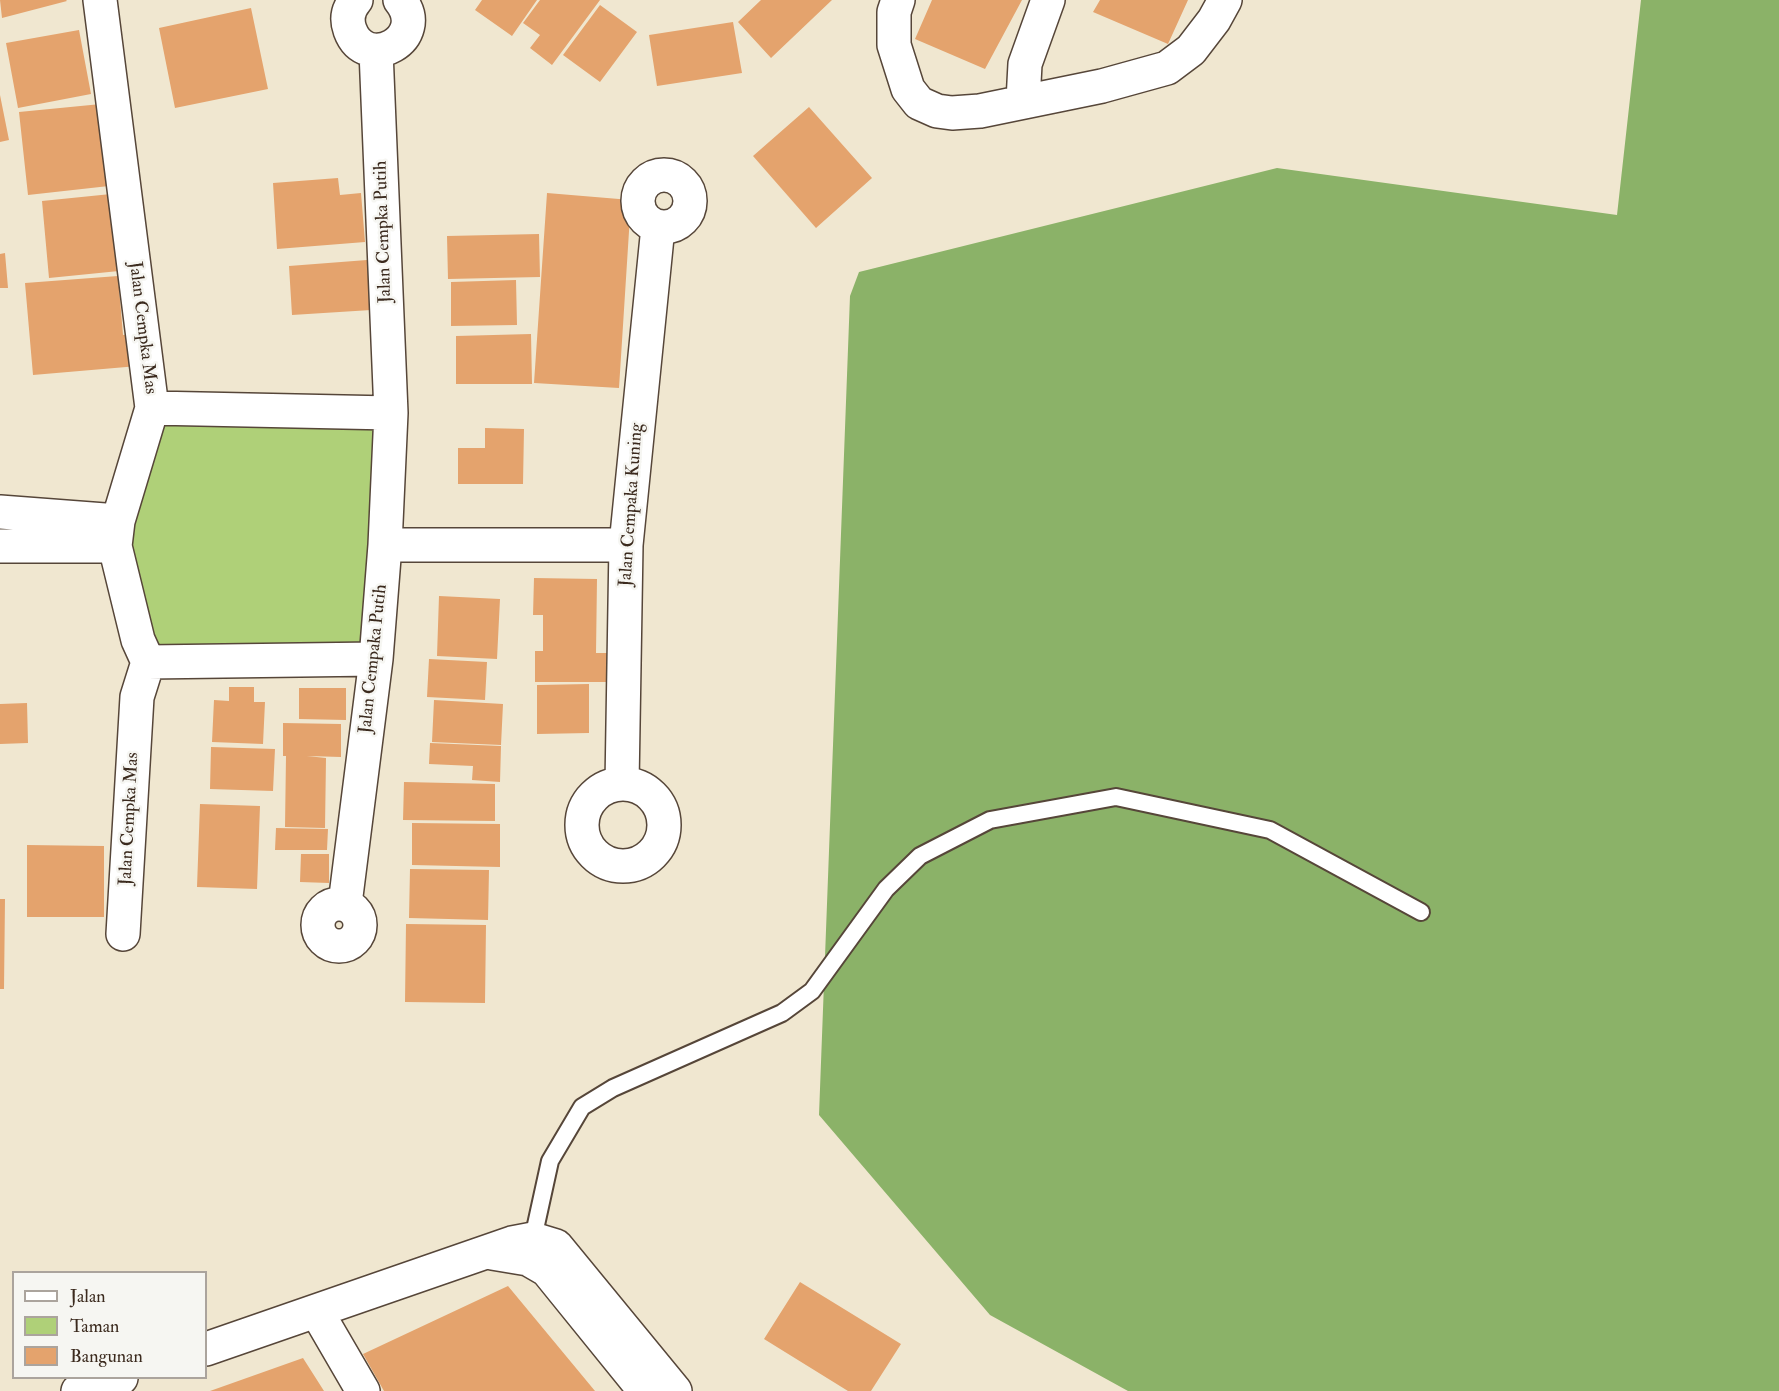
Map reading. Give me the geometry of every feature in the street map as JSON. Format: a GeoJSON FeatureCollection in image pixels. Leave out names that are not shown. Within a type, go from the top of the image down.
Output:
{"type":"FeatureCollection","features":[{"type":"Feature","properties":{"kind":"street","name":"Jalan Cempka Mas"},"geometry":{"type":"LineString","coordinates":[[100,0],[152,408],[117,534]]}},
{"type":"Feature","properties":{"kind":"street"},"geometry":{"type":"LineString","coordinates":[[356,0],[348,14],[351,34],[357,43],[376,51],[395,45],[407,30],[407,11],[400,0]]}},
{"type":"Feature","properties":{"kind":"street"},"geometry":{"type":"LineString","coordinates":[[898,0],[894,12],[894,45],[908,89],[919,103],[937,111],[952,113],[980,111],[1102,86],[1167,68],[1191,50],[1214,20],[1225,0]]}},
{"type":"Feature","properties":{"kind":"street"},"geometry":{"type":"LineString","coordinates":[[1023,101],[1025,64],[1048,0]]}},
{"type":"Feature","properties":{"kind":"street","name":"Jalan Cempka Putih"},"geometry":{"type":"LineString","coordinates":[[376,51],[391,413]]}},
{"type":"Feature","properties":{"kind":"street","name":"Jalan Cempaka Kuning"},"geometry":{"type":"LineString","coordinates":[[622,784],[626,545],[658,227]]}},
{"type":"Feature","properties":{"kind":"street"},"geometry":{"type":"LineString","coordinates":[[152,408],[391,413]]}},
{"type":"Feature","properties":{"kind":"street","name":"Jalan Cempaka Putih"},"geometry":{"type":"LineString","coordinates":[[345,904],[376,659],[385,545],[391,413]]}},
{"type":"Feature","properties":{"kind":"street"},"geometry":{"type":"LineString","coordinates":[[0,512],[117,534]]}},
{"type":"Feature","properties":{"kind":"street"},"geometry":{"type":"LineString","coordinates":[[0,546],[117,534]]}},
{"type":"Feature","properties":{"kind":"street"},"geometry":{"type":"LineString","coordinates":[[117,534],[138,640],[148,662],[376,659]]}},
{"type":"Feature","properties":{"kind":"street"},"geometry":{"type":"LineString","coordinates":[[385,545],[626,545]]}},
{"type":"Feature","properties":{"kind":"street","name":"Jalan Cempka Mas"},"geometry":{"type":"LineString","coordinates":[[123,934],[137,698],[148,662]]}},
{"type":"Feature","properties":{"kind":"street"},"geometry":{"type":"LineString","coordinates":[[207,1349],[491,1252],[556,1246],[675,1391]]}},
{"type":"Feature","properties":{"kind":"street"},"geometry":{"type":"LineString","coordinates":[[531,1249],[645,1391]]}},
{"type":"Feature","properties":{"kind":"street"},"geometry":{"type":"LineString","coordinates":[[317,1312],[363,1391]]}},
{"type":"Feature","properties":{"kind":"street"},"geometry":{"type":"LineString","coordinates":[[78,1391],[117,1383]]}},
{"type":"Feature","properties":{"kind":"lane"},"geometry":{"type":"LineString","coordinates":[[531,1249],[550,1161],[582,1107],[613,1088],[782,1013],[812,991],[839,957],[886,889],[920,856],[990,820],[1116,797],[1270,830],[1421,912]]}},
{"type":"Feature","properties":{"kind":"green space"},"geometry":{"type":"Polygon","coordinates":[[[1641,0],[1779,0],[1779,1391],[1128,1391],[990,1315],[819,1115],[850,296],[859,272],[1277,168],[1617,215],[1641,0]]]}},
{"type":"Feature","properties":{"kind":"green space"},"geometry":{"type":"Polygon","coordinates":[[[156,416],[389,416],[374,659],[127,647],[130,514],[156,416]]]}},
{"type":"Feature","properties":{"kind":"building"},"geometry":{"type":"Polygon","coordinates":[[[0,0],[66,0],[67,1],[2,18],[0,0]]]}},
{"type":"Feature","properties":{"kind":"building"},"geometry":{"type":"Polygon","coordinates":[[[482,0],[537,0],[512,36],[475,10],[482,0]]]}},
{"type":"Feature","properties":{"kind":"building"},"geometry":{"type":"Polygon","coordinates":[[[540,0],[600,0],[552,65],[530,48],[540,35],[523,23],[540,0]]]}},
{"type":"Feature","properties":{"kind":"building"},"geometry":{"type":"Polygon","coordinates":[[[761,0],[832,0],[771,58],[738,22],[761,0]]]}},
{"type":"Feature","properties":{"kind":"building"},"geometry":{"type":"Polygon","coordinates":[[[932,0],[1022,0],[985,69],[915,39],[932,0]]]}},
{"type":"Feature","properties":{"kind":"building"},"geometry":{"type":"Polygon","coordinates":[[[1100,0],[1188,0],[1168,44],[1093,12],[1100,0]]]}},
{"type":"Feature","properties":{"kind":"building"},"geometry":{"type":"Polygon","coordinates":[[[600,5],[637,32],[600,82],[563,55],[600,5]]]}},
{"type":"Feature","properties":{"kind":"building"},"geometry":{"type":"Polygon","coordinates":[[[251,8],[268,89],[175,108],[159,28],[251,8]]]}},
{"type":"Feature","properties":{"kind":"building"},"geometry":{"type":"Polygon","coordinates":[[[733,22],[742,73],[657,86],[649,35],[733,22]]]}},
{"type":"Feature","properties":{"kind":"building"},"geometry":{"type":"Polygon","coordinates":[[[79,30],[91,94],[18,108],[6,43],[79,30]]]}},
{"type":"Feature","properties":{"kind":"building"},"geometry":{"type":"Polygon","coordinates":[[[0,95],[9,140],[0,142],[0,95]]]}},
{"type":"Feature","properties":{"kind":"building"},"geometry":{"type":"Polygon","coordinates":[[[101,104],[109,186],[28,195],[19,112],[101,104]]]}},
{"type":"Feature","properties":{"kind":"building"},"geometry":{"type":"Polygon","coordinates":[[[809,107],[872,178],[816,228],[753,156],[809,107]]]}},
{"type":"Feature","properties":{"kind":"building"},"geometry":{"type":"Polygon","coordinates":[[[338,178],[340,195],[361,193],[365,242],[277,249],[273,183],[338,178]]]}},
{"type":"Feature","properties":{"kind":"building"},"geometry":{"type":"Polygon","coordinates":[[[547,193],[631,200],[619,388],[534,383],[547,193]]]}},
{"type":"Feature","properties":{"kind":"building"},"geometry":{"type":"Polygon","coordinates":[[[111,194],[119,271],[49,278],[42,201],[111,194]]]}},
{"type":"Feature","properties":{"kind":"building"},"geometry":{"type":"Polygon","coordinates":[[[539,234],[540,277],[448,279],[447,236],[539,234]]]}},
{"type":"Feature","properties":{"kind":"building"},"geometry":{"type":"Polygon","coordinates":[[[5,253],[8,288],[0,288],[0,254],[5,253]]]}},
{"type":"Feature","properties":{"kind":"building"},"geometry":{"type":"Polygon","coordinates":[[[367,260],[371,310],[292,315],[289,266],[367,260]]]}},
{"type":"Feature","properties":{"kind":"building"},"geometry":{"type":"Polygon","coordinates":[[[118,276],[123,335],[136,334],[138,366],[33,375],[25,283],[118,276]]]}},
{"type":"Feature","properties":{"kind":"building"},"geometry":{"type":"Polygon","coordinates":[[[516,280],[517,325],[451,326],[451,282],[516,280]]]}},
{"type":"Feature","properties":{"kind":"building"},"geometry":{"type":"Polygon","coordinates":[[[531,334],[532,384],[456,384],[456,336],[531,334]]]}},
{"type":"Feature","properties":{"kind":"building"},"geometry":{"type":"Polygon","coordinates":[[[485,428],[524,429],[523,484],[458,484],[458,448],[485,448],[485,428]]]}},
{"type":"Feature","properties":{"kind":"building"},"geometry":{"type":"Polygon","coordinates":[[[534,578],[597,579],[596,653],[612,653],[612,682],[535,682],[535,651],[543,651],[543,615],[533,615],[534,578]]]}},
{"type":"Feature","properties":{"kind":"building"},"geometry":{"type":"Polygon","coordinates":[[[439,596],[500,599],[497,659],[437,656],[439,596]]]}},
{"type":"Feature","properties":{"kind":"building"},"geometry":{"type":"Polygon","coordinates":[[[429,659],[487,662],[485,700],[427,697],[429,659]]]}},
{"type":"Feature","properties":{"kind":"building"},"geometry":{"type":"Polygon","coordinates":[[[589,684],[589,733],[537,734],[537,685],[589,684]]]}},
{"type":"Feature","properties":{"kind":"building"},"geometry":{"type":"Polygon","coordinates":[[[229,687],[254,687],[254,702],[265,702],[263,744],[212,742],[214,700],[229,701],[229,687]]]}},
{"type":"Feature","properties":{"kind":"building"},"geometry":{"type":"Polygon","coordinates":[[[299,688],[346,688],[346,720],[299,719],[299,688]]]}},
{"type":"Feature","properties":{"kind":"building"},"geometry":{"type":"Polygon","coordinates":[[[434,700],[503,704],[501,745],[432,742],[434,700]]]}},
{"type":"Feature","properties":{"kind":"building"},"geometry":{"type":"Polygon","coordinates":[[[27,703],[28,743],[0,744],[0,704],[27,703]]]}},
{"type":"Feature","properties":{"kind":"building"},"geometry":{"type":"Polygon","coordinates":[[[283,723],[341,724],[341,757],[307,756],[326,758],[325,828],[285,827],[286,756],[283,756],[283,723]]]}},
{"type":"Feature","properties":{"kind":"building"},"geometry":{"type":"Polygon","coordinates":[[[430,743],[501,746],[500,782],[472,780],[473,766],[429,764],[430,743]]]}},
{"type":"Feature","properties":{"kind":"building"},"geometry":{"type":"Polygon","coordinates":[[[211,747],[275,749],[273,791],[210,789],[211,747]]]}},
{"type":"Feature","properties":{"kind":"building"},"geometry":{"type":"Polygon","coordinates":[[[404,782],[495,784],[495,821],[403,820],[404,782]]]}},
{"type":"Feature","properties":{"kind":"building"},"geometry":{"type":"Polygon","coordinates":[[[200,804],[260,806],[257,889],[197,887],[200,804]]]}},
{"type":"Feature","properties":{"kind":"building"},"geometry":{"type":"Polygon","coordinates":[[[412,823],[500,824],[500,867],[412,865],[412,823]]]}},
{"type":"Feature","properties":{"kind":"building"},"geometry":{"type":"Polygon","coordinates":[[[276,828],[328,829],[327,850],[275,850],[276,828]]]}},
{"type":"Feature","properties":{"kind":"building"},"geometry":{"type":"Polygon","coordinates":[[[27,845],[104,846],[104,917],[27,917],[27,845]]]}},
{"type":"Feature","properties":{"kind":"building"},"geometry":{"type":"Polygon","coordinates":[[[301,854],[329,854],[329,883],[300,882],[301,854]]]}},
{"type":"Feature","properties":{"kind":"building"},"geometry":{"type":"Polygon","coordinates":[[[410,869],[489,870],[488,920],[409,918],[410,869]]]}},
{"type":"Feature","properties":{"kind":"building"},"geometry":{"type":"Polygon","coordinates":[[[0,899],[5,899],[4,989],[0,989],[0,899]]]}},
{"type":"Feature","properties":{"kind":"building"},"geometry":{"type":"Polygon","coordinates":[[[406,924],[486,925],[485,1003],[405,1002],[406,924]]]}},
{"type":"Feature","properties":{"kind":"building"},"geometry":{"type":"Polygon","coordinates":[[[800,1282],[901,1344],[871,1391],[848,1391],[764,1339],[800,1282]]]}},
{"type":"Feature","properties":{"kind":"building"},"geometry":{"type":"Polygon","coordinates":[[[508,1286],[595,1391],[384,1391],[363,1354],[508,1286]]]}},
{"type":"Feature","properties":{"kind":"building"},"geometry":{"type":"Polygon","coordinates":[[[303,1358],[324,1391],[210,1391],[303,1358]]]}}]}
